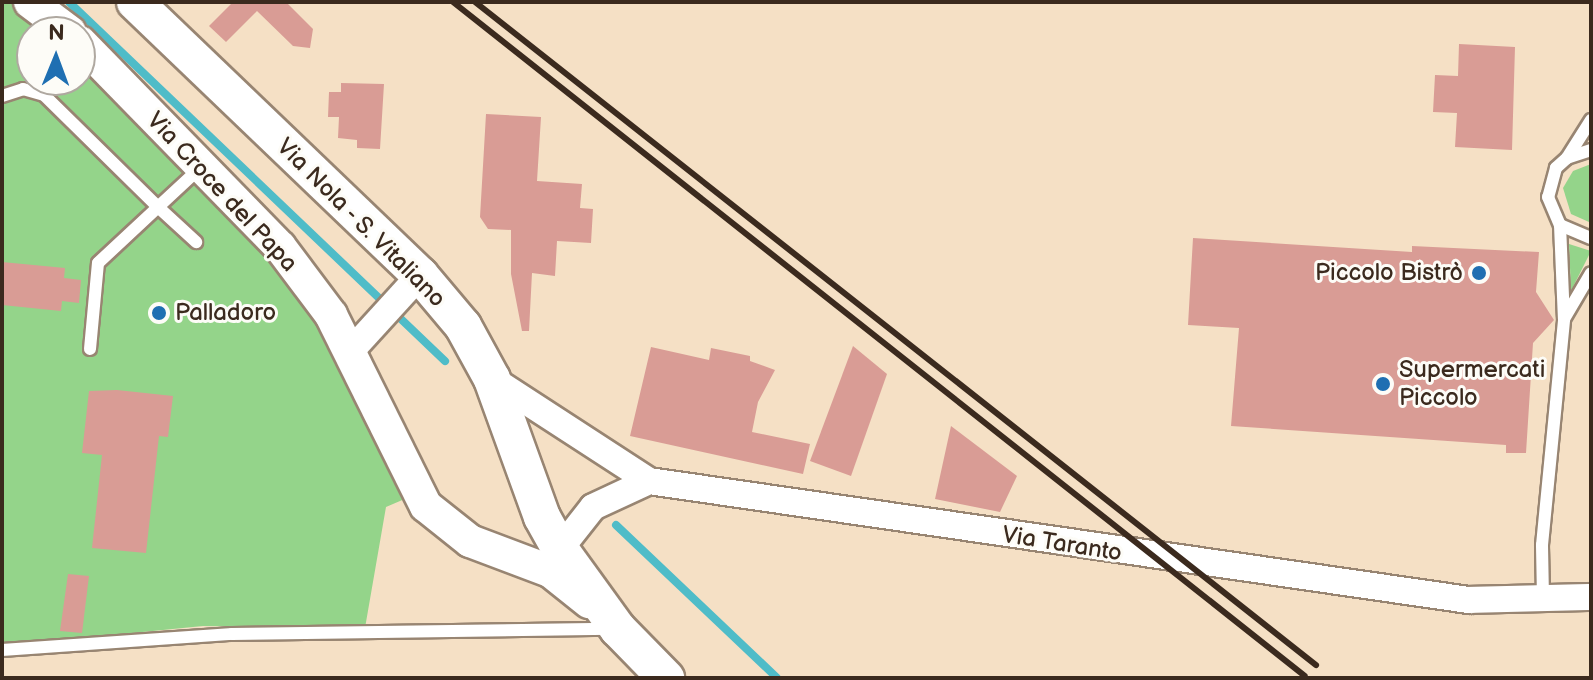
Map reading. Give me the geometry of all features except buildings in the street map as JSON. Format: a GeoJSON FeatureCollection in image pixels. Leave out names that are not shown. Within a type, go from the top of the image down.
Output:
{"type":"FeatureCollection","features":[{"type":"Feature","properties":{"kind":"main road","name":"Via Nola - S. Vitaliano"},"geometry":{"type":"LineString","coordinates":[[135,2],[400,297],[463,326],[492,379],[542,517],[560,549],[618,629],[666,678]]}},
{"type":"Feature","properties":{"kind":"street"},"geometry":{"type":"LineString","coordinates":[[30,2],[49,16]]}},
{"type":"Feature","properties":{"kind":"street","name":"Via Croce del Papa"},"geometry":{"type":"LineString","coordinates":[[96,59],[280,247],[331,315],[426,506],[470,541],[515,555],[574,587],[618,629]]}},
{"type":"Feature","properties":{"kind":"street"},"geometry":{"type":"LineString","coordinates":[[350,352],[400,297]]}},
{"type":"Feature","properties":{"kind":"street"},"geometry":{"type":"LineString","coordinates":[[492,379],[649,481]]}},
{"type":"Feature","properties":{"kind":"street"},"geometry":{"type":"LineString","coordinates":[[560,549],[593,507],[649,481]]}},
{"type":"Feature","properties":{"kind":"street","name":"Via Taranto"},"geometry":{"type":"LineString","coordinates":[[649,481],[1469,600],[1591,597]]}},
{"type":"Feature","properties":{"kind":"street","name":"Via Croce del Papa"},"geometry":{"type":"LineString","coordinates":[[515,555],[560,549]]}},
{"type":"Feature","properties":{"kind":"lane"},"geometry":{"type":"LineString","coordinates":[[2,96],[23,89],[44,95],[196,242]]}},
{"type":"Feature","properties":{"kind":"lane"},"geometry":{"type":"LineString","coordinates":[[1543,598],[1542,545],[1564,319],[1560,225],[1548,197],[1550,182],[1591,120]]}},
{"type":"Feature","properties":{"kind":"lane"},"geometry":{"type":"LineString","coordinates":[[1567,158],[1591,150]]}},
{"type":"Feature","properties":{"kind":"lane"},"geometry":{"type":"LineString","coordinates":[[90,349],[98,263],[201,167]]}},
{"type":"Feature","properties":{"kind":"lane"},"geometry":{"type":"LineString","coordinates":[[1560,225],[1591,238]]}},
{"type":"Feature","properties":{"kind":"lane"},"geometry":{"type":"LineString","coordinates":[[1564,319],[1591,273]]}},
{"type":"Feature","properties":{"kind":"lane"},"geometry":{"type":"LineString","coordinates":[[2,650],[232,634],[618,629]]}},
{"type":"Feature","properties":{"kind":"green space","name":"Palladoro"},"geometry":{"type":"Polygon","coordinates":[[[2,2],[10,2],[28,16],[16,16],[16,96],[96,96],[96,78],[299,285],[407,498],[386,507],[365,628],[203,626],[2,646],[2,2]]]}},
{"type":"Feature","properties":{"kind":"green space"},"geometry":{"type":"Polygon","coordinates":[[[1591,164],[1589,222],[1571,214],[1563,188],[1573,171],[1591,164]]]}},
{"type":"Feature","properties":{"kind":"green space"},"geometry":{"type":"Polygon","coordinates":[[[1569,244],[1591,251],[1571,291],[1569,244]]]}},
{"type":"Feature","properties":{"kind":"waterway"},"geometry":{"type":"LineString","coordinates":[[69,2],[445,361]]}},
{"type":"Feature","properties":{"kind":"waterway"},"geometry":{"type":"LineString","coordinates":[[616,525],[777,678]]}},
{"type":"Feature","properties":{"kind":"railway"},"geometry":{"type":"LineString","coordinates":[[453,2],[1305,676]]}},
{"type":"Feature","properties":{"kind":"railway"},"geometry":{"type":"LineString","coordinates":[[475,2],[1316,665]]}},
{"type":"Feature","properties":{"kind":"place","name":"Piccolo Bistrò"},"geometry":{"type":"Point","coordinates":[1479,273]}},
{"type":"Feature","properties":{"kind":"place","name":"Palladoro"},"geometry":{"type":"Point","coordinates":[159,313]}},
{"type":"Feature","properties":{"kind":"place","name":"Supermercati Piccolo"},"geometry":{"type":"Point","coordinates":[1383,384]}}]}
